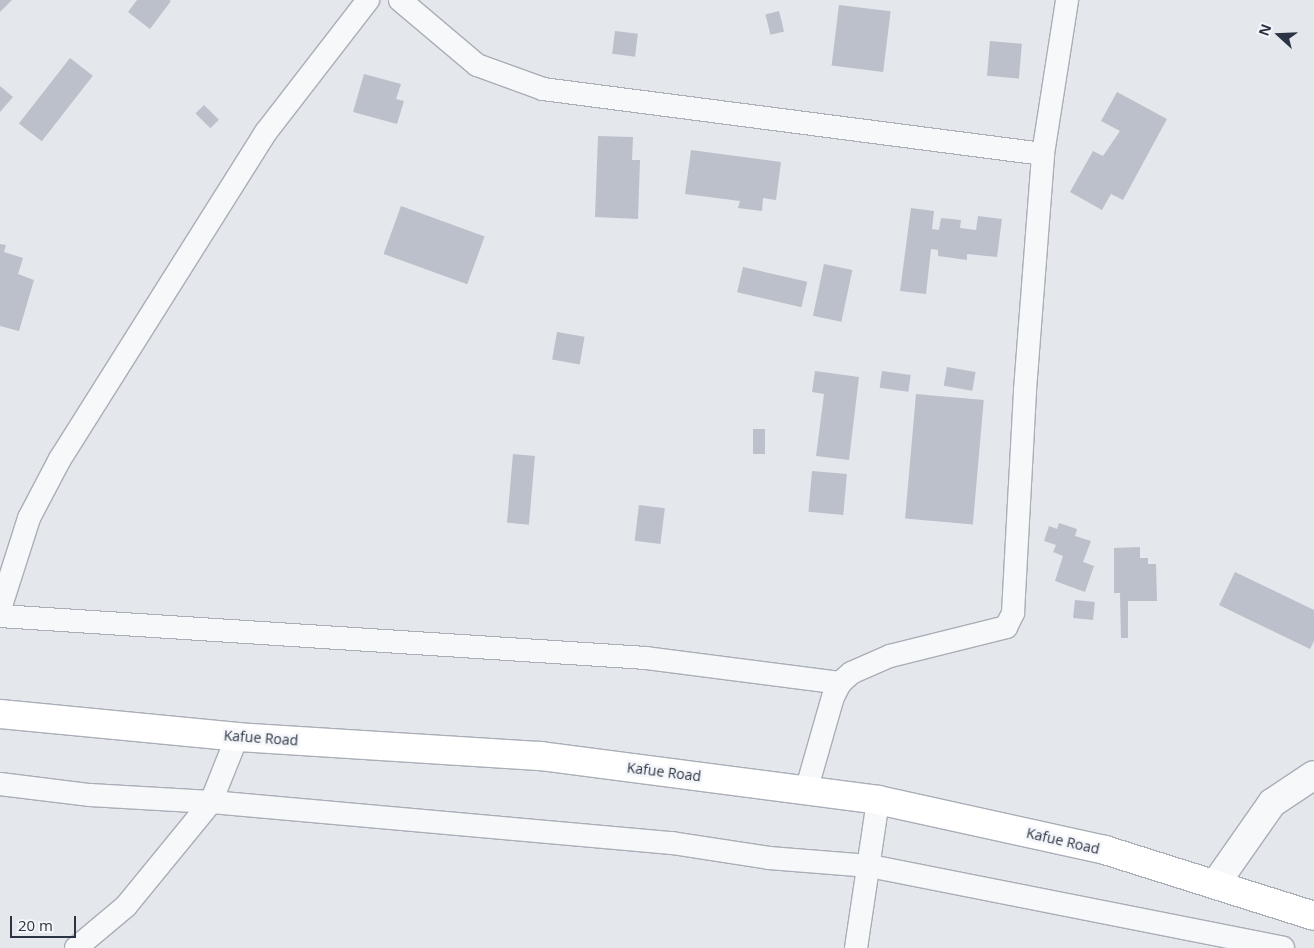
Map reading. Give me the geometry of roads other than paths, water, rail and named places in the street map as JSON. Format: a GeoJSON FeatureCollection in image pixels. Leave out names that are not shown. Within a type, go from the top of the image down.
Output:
{"type":"FeatureCollection","features":[{"type":"Feature","properties":{"kind":"highway","name":"Kafue Road"},"geometry":{"type":"LineString","coordinates":[[0,714],[237,737],[540,756],[878,800],[1105,850],[1216,883],[1314,916]]}},
{"type":"Feature","properties":{"kind":"street"},"geometry":{"type":"LineString","coordinates":[[0,609],[29,518],[60,459],[266,132],[368,0]]}},
{"type":"Feature","properties":{"kind":"street"},"geometry":{"type":"LineString","coordinates":[[400,0],[477,65],[543,89],[1043,154]]}},
{"type":"Feature","properties":{"kind":"street"},"geometry":{"type":"LineString","coordinates":[[806,791],[840,683],[851,673],[890,656],[1006,626],[1010,623],[1014,613],[1024,390],[1043,154],[1067,0]]}},
{"type":"Feature","properties":{"kind":"street"},"geometry":{"type":"LineString","coordinates":[[0,616],[646,658],[840,683]]}},
{"type":"Feature","properties":{"kind":"street"},"geometry":{"type":"LineString","coordinates":[[76,948],[126,906],[211,802],[237,737]]}},
{"type":"Feature","properties":{"kind":"street"},"geometry":{"type":"LineString","coordinates":[[1216,883],[1272,803],[1314,775]]}},
{"type":"Feature","properties":{"kind":"street"},"geometry":{"type":"LineString","coordinates":[[0,784],[90,796],[211,802],[672,843],[770,858],[870,866],[1282,948]]}},
{"type":"Feature","properties":{"kind":"street"},"geometry":{"type":"LineString","coordinates":[[856,948],[870,866],[878,800]]}}]}
